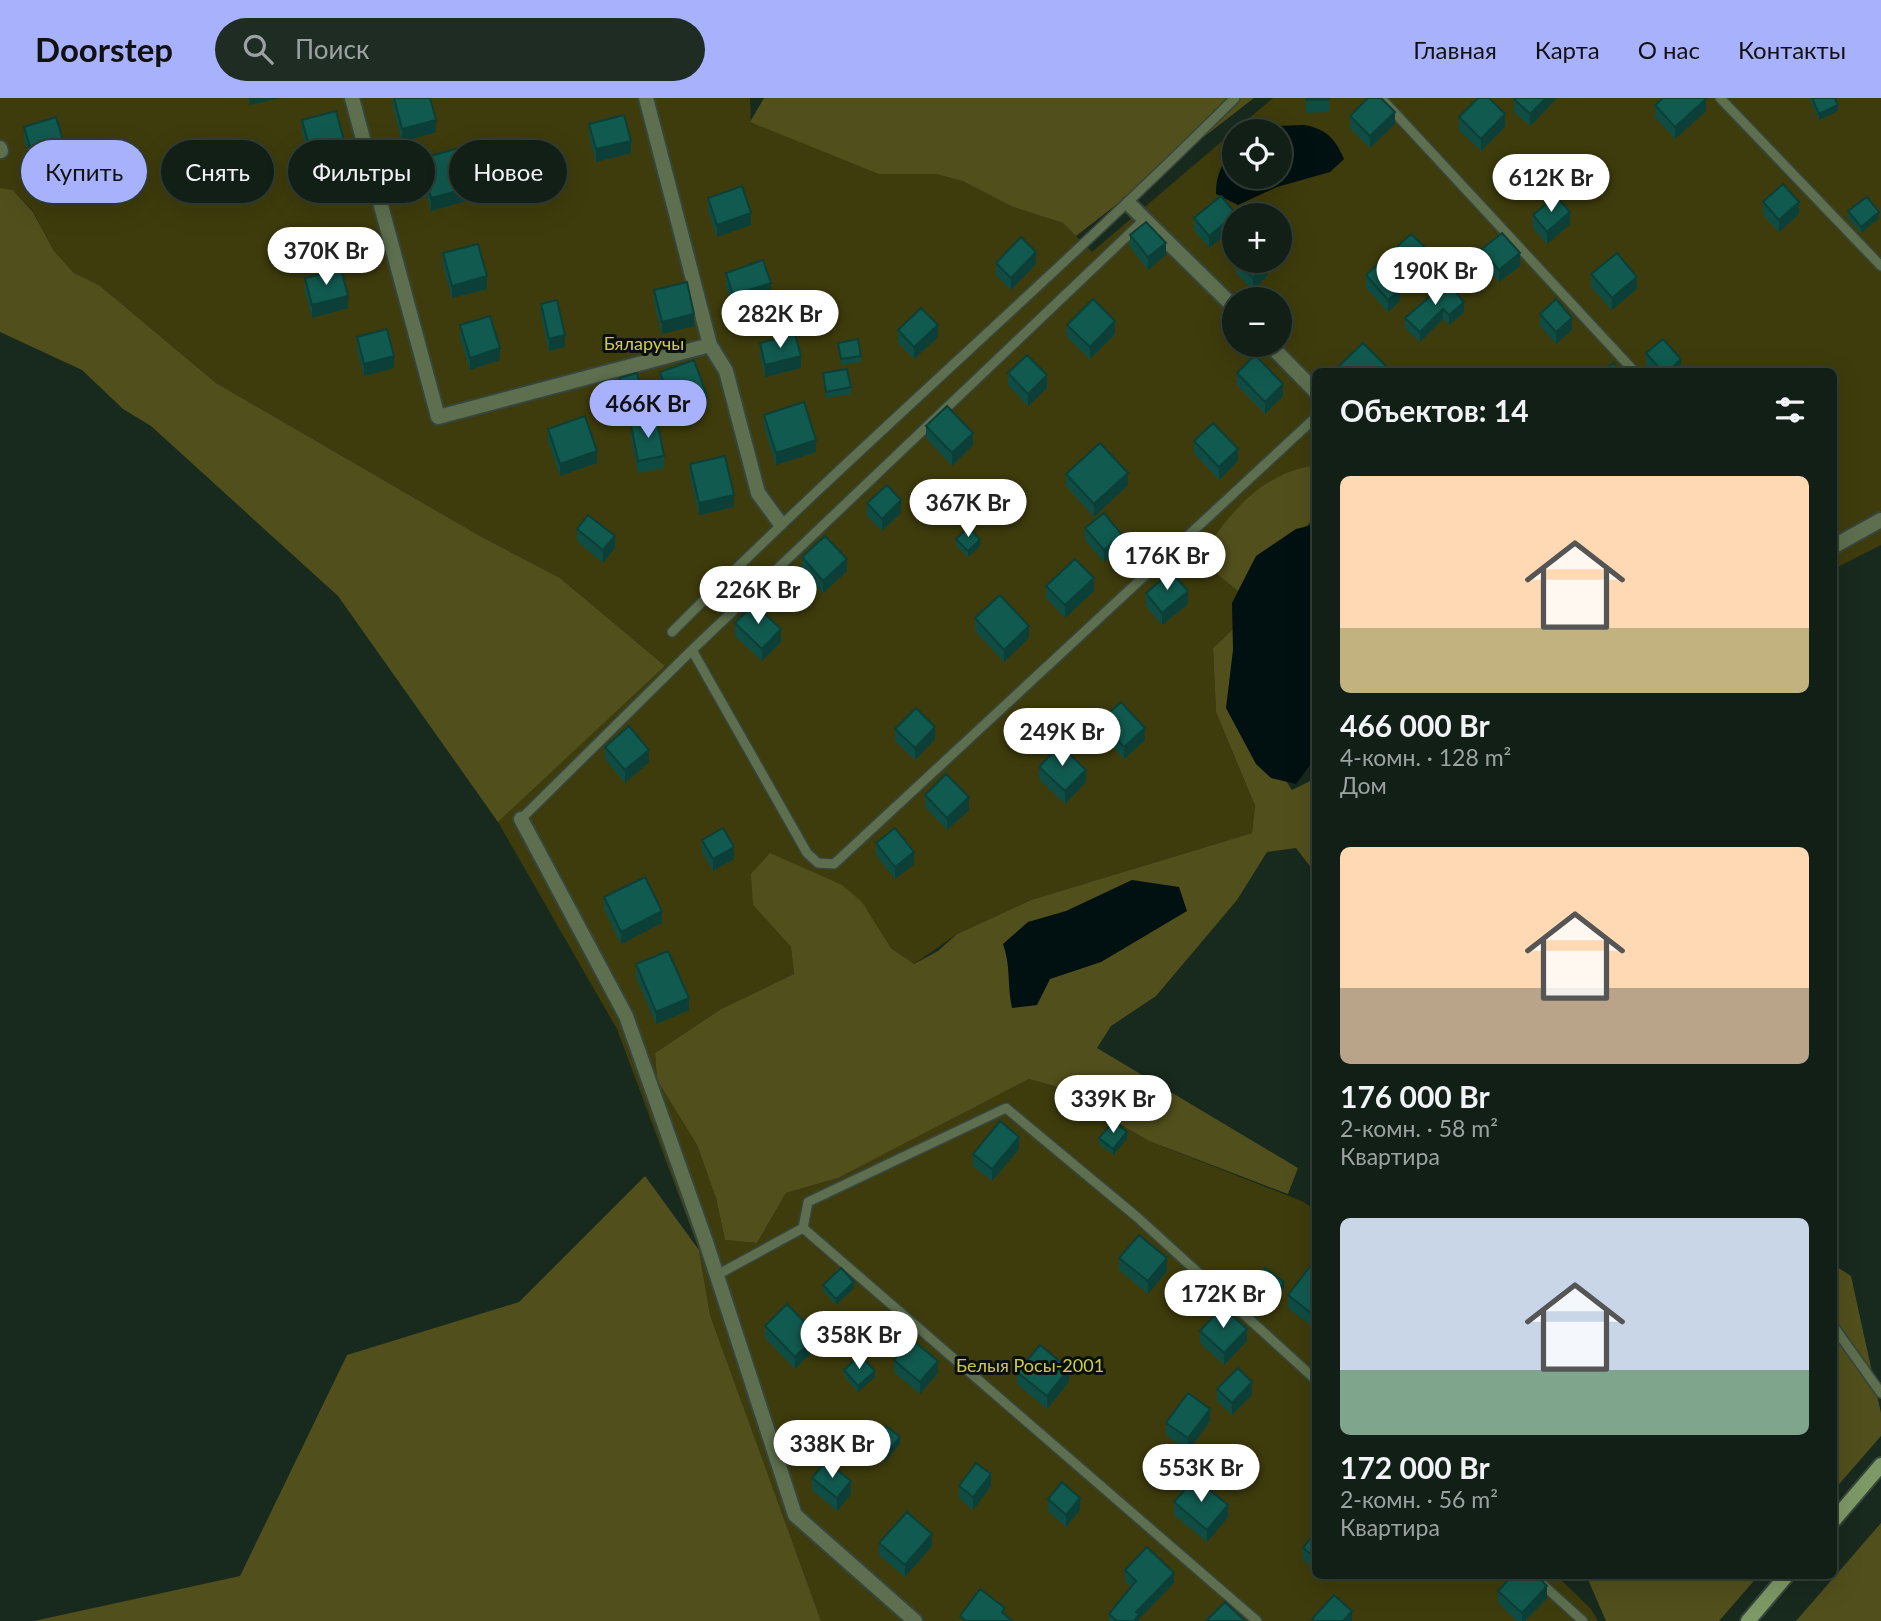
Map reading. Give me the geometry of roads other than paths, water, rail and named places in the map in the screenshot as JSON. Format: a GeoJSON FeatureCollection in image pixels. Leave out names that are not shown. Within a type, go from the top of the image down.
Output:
{"type":"FeatureCollection","features":[{"type":"Feature","properties":{"kind":"main road"},"geometry":{"type":"LineString","coordinates":[[1837,1516],[1881,1465]]}},
{"type":"Feature","properties":{"kind":"main road"},"geometry":{"type":"LineString","coordinates":[[1748,1621],[1784,1579]]}},
{"type":"Feature","properties":{"kind":"street"},"geometry":{"type":"LineString","coordinates":[[352,98],[438,417],[710,345]]}},
{"type":"Feature","properties":{"kind":"street"},"geometry":{"type":"LineString","coordinates":[[646,98],[710,345],[726,371],[758,493],[780,523]]}},
{"type":"Feature","properties":{"kind":"street"},"geometry":{"type":"LineString","coordinates":[[1129,204],[1222,295]]}},
{"type":"Feature","properties":{"kind":"street"},"geometry":{"type":"LineString","coordinates":[[1282,357],[1312,388]]}},
{"type":"Feature","properties":{"kind":"street"},"geometry":{"type":"LineString","coordinates":[[1837,544],[1881,520]]}},
{"type":"Feature","properties":{"kind":"street"},"geometry":{"type":"LineString","coordinates":[[521,819],[626,1016],[717,1275],[795,1515],[915,1621]]}},
{"type":"Feature","properties":{"kind":"lane"},"geometry":{"type":"LineString","coordinates":[[672,632],[780,523],[1129,204],[1235,98]]}},
{"type":"Feature","properties":{"kind":"lane"},"geometry":{"type":"LineString","coordinates":[[1381,98],[1631,368]]}},
{"type":"Feature","properties":{"kind":"lane"},"geometry":{"type":"LineString","coordinates":[[1720,98],[1881,266]]}},
{"type":"Feature","properties":{"kind":"lane"},"geometry":{"type":"LineString","coordinates":[[521,819],[692,650],[1146,218]]}},
{"type":"Feature","properties":{"kind":"lane"},"geometry":{"type":"LineString","coordinates":[[692,650],[807,853],[818,863],[834,864],[1312,421]]}},
{"type":"Feature","properties":{"kind":"lane"},"geometry":{"type":"LineString","coordinates":[[803,1228],[808,1202],[1006,1108],[1137,1217],[1312,1376]]}},
{"type":"Feature","properties":{"kind":"lane"},"geometry":{"type":"LineString","coordinates":[[717,1275],[803,1228]]}},
{"type":"Feature","properties":{"kind":"lane"},"geometry":{"type":"LineString","coordinates":[[803,1228],[1257,1621]]}},
{"type":"Feature","properties":{"kind":"lane"},"geometry":{"type":"LineString","coordinates":[[1837,1331],[1881,1394]]}},
{"type":"Feature","properties":{"kind":"lane"},"geometry":{"type":"LineString","coordinates":[[1536,1579],[1583,1621]]}},
{"type":"Feature","properties":{"kind":"park label","name":"Бяларучы"},"geometry":{"type":"Point","coordinates":[644,344]}},
{"type":"Feature","properties":{"kind":"park label","name":"Белыя Росы-2001"},"geometry":{"type":"Point","coordinates":[1030,1366]}}]}
